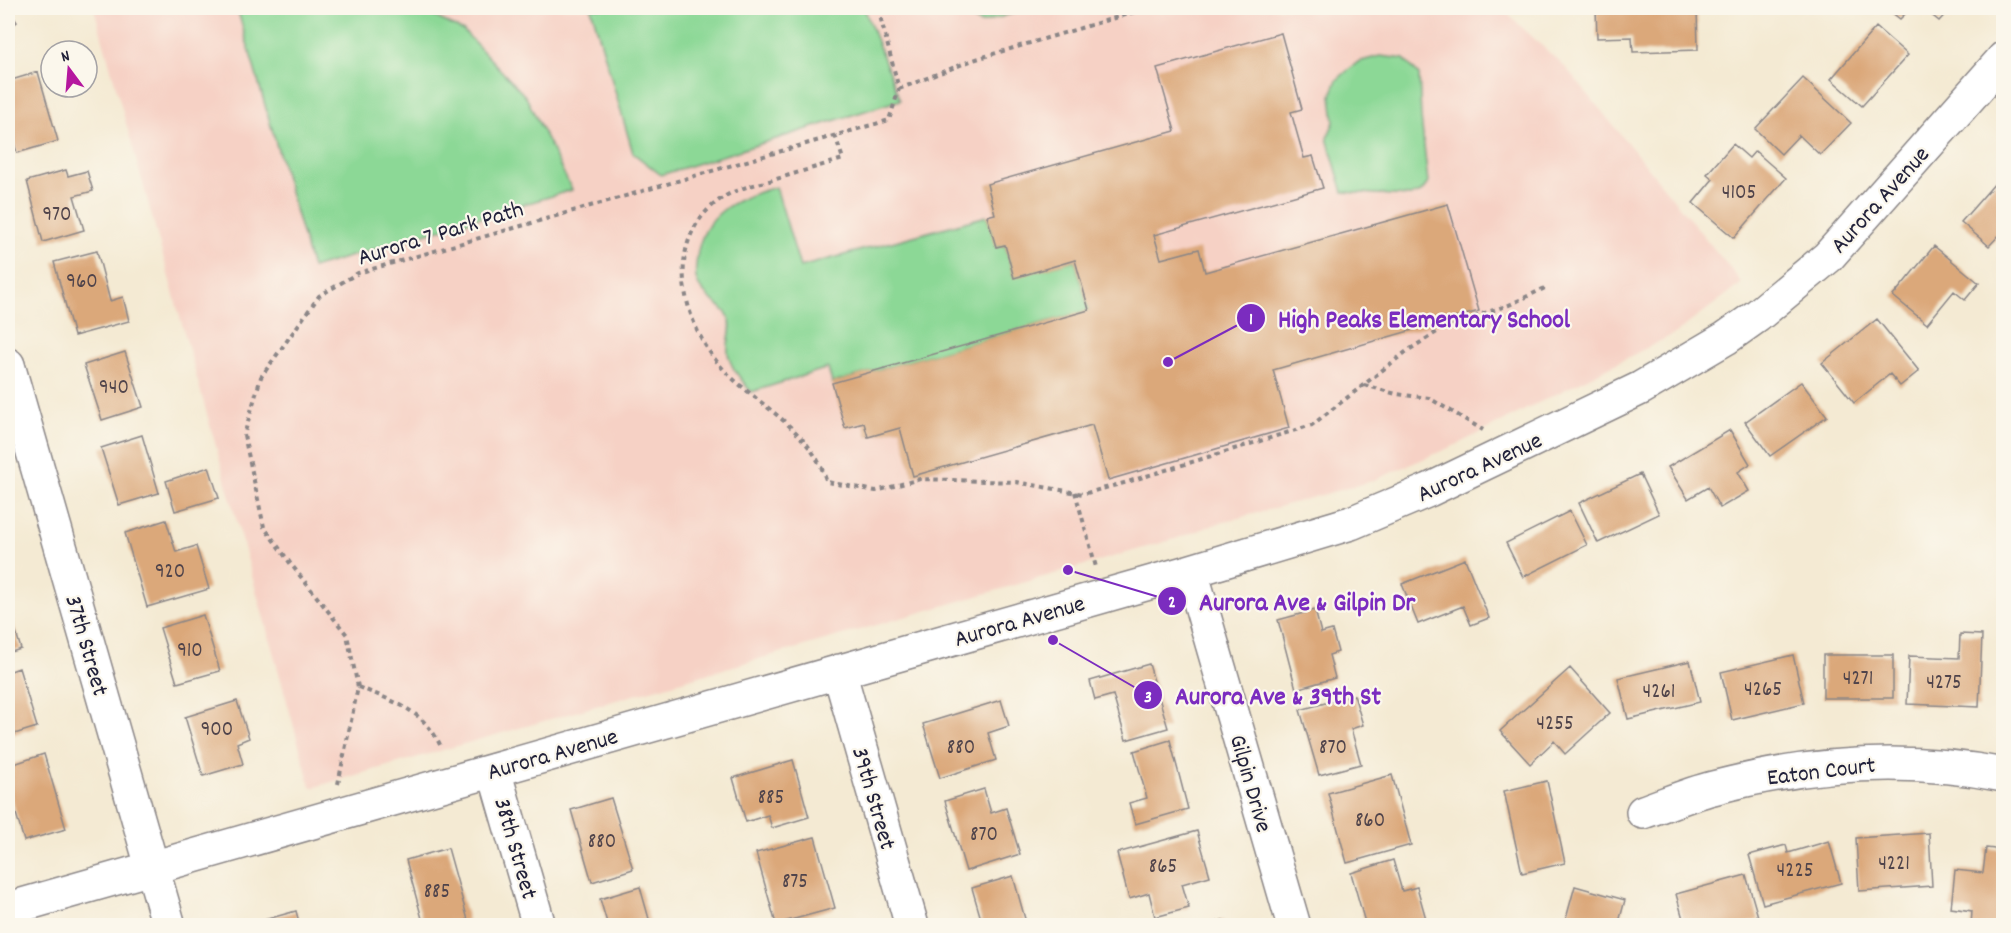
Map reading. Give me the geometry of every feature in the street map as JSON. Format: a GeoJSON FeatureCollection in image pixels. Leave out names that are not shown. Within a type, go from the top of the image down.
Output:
{"type":"FeatureCollection","features":[{"type":"Feature","properties":{"kind":"street","name":"Aurora Avenue"},"geometry":{"type":"LineString","coordinates":[[8,909],[1191,572],[1351,523],[1430,490],[1641,388],[1726,338],[1757,316],[1828,256],[2004,58]]}},
{"type":"Feature","properties":{"kind":"street","name":"37th Street"},"geometry":{"type":"LineString","coordinates":[[8,364],[169,926]]}},
{"type":"Feature","properties":{"kind":"street","name":"Gilpin Drive"},"geometry":{"type":"LineString","coordinates":[[1191,572],[1294,926]]}},
{"type":"Feature","properties":{"kind":"street","name":"39th Street"},"geometry":{"type":"LineString","coordinates":[[838,671],[912,926]]}},
{"type":"Feature","properties":{"kind":"street","name":"Eaton Court"},"geometry":{"type":"LineString","coordinates":[[1643,812],[1711,788],[1787,770],[1892,762],[1970,768],[2004,775]]}},
{"type":"Feature","properties":{"kind":"street","name":"38th Street"},"geometry":{"type":"LineString","coordinates":[[494,770],[539,926]]}},
{"type":"Feature","properties":{"kind":"path"},"geometry":{"type":"LineString","coordinates":[[878,8],[899,89],[973,60],[1148,8]]}},
{"type":"Feature","properties":{"kind":"path","name":"Aurora 7 Park Path"},"geometry":{"type":"LineString","coordinates":[[337,815],[338,777],[358,687],[347,635],[264,527],[244,435],[261,376],[319,296],[358,273],[889,120],[899,89]]}},
{"type":"Feature","properties":{"kind":"path"},"geometry":{"type":"LineString","coordinates":[[835,135],[843,159],[730,194],[709,208],[695,228],[684,257],[683,283],[688,306],[707,348],[727,374],[792,429],[817,459],[827,482],[876,491],[920,479],[1016,482],[1083,494],[1124,483],[1312,425],[1407,351],[1448,325],[1509,306],[1545,288]]}},
{"type":"Feature","properties":{"kind":"path"},"geometry":{"type":"LineString","coordinates":[[1364,385],[1396,394],[1429,398],[1515,449]]}},
{"type":"Feature","properties":{"kind":"path"},"geometry":{"type":"LineString","coordinates":[[1075,492],[1104,596]]}},
{"type":"Feature","properties":{"kind":"path"},"geometry":{"type":"LineString","coordinates":[[358,687],[411,710],[425,721],[436,735],[442,749]]}},
{"type":"Feature","properties":{"kind":"shaded area"},"geometry":{"type":"Polygon","coordinates":[[[94,8],[1501,8],[1567,69],[1742,283],[1676,333],[1458,444],[1372,481],[1213,525],[1175,539],[311,788],[94,8]]]}},
{"type":"Feature","properties":{"kind":"green space"},"geometry":{"type":"Polygon","coordinates":[[[237,8],[417,8],[464,31],[526,97],[572,190],[312,268],[237,8]]]}},
{"type":"Feature","properties":{"kind":"green space"},"geometry":{"type":"Polygon","coordinates":[[[591,8],[864,8],[900,100],[661,175],[633,153],[591,8]]]}},
{"type":"Feature","properties":{"kind":"green space"},"geometry":{"type":"Polygon","coordinates":[[[951,8],[1031,8],[981,23],[951,8]]]}},
{"type":"Feature","properties":{"kind":"green space"},"geometry":{"type":"Polygon","coordinates":[[[1380,56],[1404,59],[1419,75],[1428,183],[1421,192],[1410,196],[1343,192],[1327,138],[1334,122],[1331,95],[1337,80],[1358,62],[1380,56]]]}},
{"type":"Feature","properties":{"kind":"green space"},"geometry":{"type":"Polygon","coordinates":[[[776,187],[800,267],[987,216],[996,247],[1005,245],[1014,277],[1075,260],[1089,310],[832,383],[828,368],[751,392],[729,359],[731,326],[729,317],[698,284],[697,257],[706,229],[724,209],[748,196],[776,187]]]}},
{"type":"Feature","properties":{"kind":"building"},"geometry":{"type":"Polygon","coordinates":[[[1596,8],[1697,8],[1698,50],[1633,52],[1632,37],[1597,38],[1596,8]]]}},
{"type":"Feature","properties":{"kind":"building"},"geometry":{"type":"Polygon","coordinates":[[[1886,8],[1911,8],[1900,19],[1886,8]]]}},
{"type":"Feature","properties":{"kind":"building"},"geometry":{"type":"Polygon","coordinates":[[[1923,8],[1951,8],[1939,21],[1923,8]]]}},
{"type":"Feature","properties":{"kind":"building"},"geometry":{"type":"Polygon","coordinates":[[[8,9],[17,22],[8,29],[8,9]]]}},
{"type":"Feature","properties":{"kind":"building"},"geometry":{"type":"Polygon","coordinates":[[[1876,27],[1908,55],[1862,106],[1831,79],[1876,27]]]}},
{"type":"Feature","properties":{"kind":"building"},"geometry":{"type":"Polygon","coordinates":[[[1281,33],[1302,109],[1291,112],[1304,158],[1313,156],[1323,188],[1154,235],[1161,259],[1199,249],[1205,272],[1448,204],[1479,311],[1273,370],[1289,428],[1108,480],[1092,425],[913,476],[900,428],[868,437],[864,423],[845,428],[832,383],[1089,310],[1075,260],[1014,278],[1005,245],[996,247],[987,216],[995,214],[987,184],[1175,131],[1157,68],[1281,33]]]}},
{"type":"Feature","properties":{"kind":"building"},"geometry":{"type":"Polygon","coordinates":[[[38,72],[39,99],[46,99],[58,141],[17,153],[8,123],[8,81],[38,72]]]}},
{"type":"Feature","properties":{"kind":"building"},"geometry":{"type":"Polygon","coordinates":[[[1803,78],[1851,123],[1820,155],[1799,135],[1781,154],[1755,129],[1803,78]]]}},
{"type":"Feature","properties":{"kind":"building"},"geometry":{"type":"Polygon","coordinates":[[[1733,144],[1749,158],[1755,151],[1786,178],[1734,238],[1693,203],[1713,179],[1707,174],[1733,144]]]}},
{"type":"Feature","properties":{"kind":"building"},"geometry":{"type":"Polygon","coordinates":[[[66,170],[68,176],[87,171],[93,191],[74,196],[84,230],[43,242],[27,181],[66,170]]]}},
{"type":"Feature","properties":{"kind":"building"},"geometry":{"type":"Polygon","coordinates":[[[2004,173],[2004,230],[1989,246],[1961,222],[2004,173]]]}},
{"type":"Feature","properties":{"kind":"building"},"geometry":{"type":"Polygon","coordinates":[[[1934,246],[1979,283],[1965,300],[1954,291],[1927,324],[1893,296],[1934,246]]]}},
{"type":"Feature","properties":{"kind":"building"},"geometry":{"type":"Polygon","coordinates":[[[97,251],[110,301],[123,297],[129,321],[74,336],[54,262],[97,251]]]}},
{"type":"Feature","properties":{"kind":"building"},"geometry":{"type":"Polygon","coordinates":[[[1877,319],[1919,371],[1900,386],[1890,374],[1854,403],[1822,363],[1877,319]]]}},
{"type":"Feature","properties":{"kind":"building"},"geometry":{"type":"Polygon","coordinates":[[[125,352],[143,407],[102,420],[84,365],[125,352]]]}},
{"type":"Feature","properties":{"kind":"building"},"geometry":{"type":"Polygon","coordinates":[[[1801,382],[1827,416],[1770,456],[1745,422],[1801,382]]]}},
{"type":"Feature","properties":{"kind":"building"},"geometry":{"type":"Polygon","coordinates":[[[1730,430],[1750,464],[1738,472],[1749,491],[1720,508],[1708,487],[1688,499],[1668,467],[1730,430]]]}},
{"type":"Feature","properties":{"kind":"building"},"geometry":{"type":"Polygon","coordinates":[[[142,435],[159,493],[119,505],[101,448],[142,435]]]}},
{"type":"Feature","properties":{"kind":"building"},"geometry":{"type":"Polygon","coordinates":[[[209,467],[219,498],[175,511],[166,481],[209,467]]]}},
{"type":"Feature","properties":{"kind":"building"},"geometry":{"type":"Polygon","coordinates":[[[1640,474],[1659,514],[1598,543],[1579,503],[1640,474]]]}},
{"type":"Feature","properties":{"kind":"building"},"geometry":{"type":"Polygon","coordinates":[[[1570,511],[1587,545],[1523,577],[1506,543],[1570,511]]]}},
{"type":"Feature","properties":{"kind":"building"},"geometry":{"type":"Polygon","coordinates":[[[166,520],[176,552],[196,546],[209,589],[147,607],[125,533],[166,520]]]}},
{"type":"Feature","properties":{"kind":"building"},"geometry":{"type":"Polygon","coordinates":[[[1465,559],[1489,618],[1471,625],[1463,606],[1418,624],[1402,584],[1465,559]]]}},
{"type":"Feature","properties":{"kind":"building"},"geometry":{"type":"Polygon","coordinates":[[[8,606],[21,649],[8,653],[8,606]]]}},
{"type":"Feature","properties":{"kind":"building"},"geometry":{"type":"Polygon","coordinates":[[[1315,610],[1321,633],[1332,630],[1338,652],[1329,655],[1335,678],[1296,689],[1278,620],[1315,610]]]}},
{"type":"Feature","properties":{"kind":"building"},"geometry":{"type":"Polygon","coordinates":[[[203,615],[220,671],[177,683],[160,628],[203,615]]]}},
{"type":"Feature","properties":{"kind":"building"},"geometry":{"type":"Polygon","coordinates":[[[1960,634],[1982,635],[1979,707],[1907,704],[1909,656],[1959,658],[1960,634]]]}},
{"type":"Feature","properties":{"kind":"building"},"geometry":{"type":"Polygon","coordinates":[[[1793,655],[1804,703],[1732,720],[1721,672],[1793,655]]]}},
{"type":"Feature","properties":{"kind":"building"},"geometry":{"type":"Polygon","coordinates":[[[1823,655],[1893,655],[1893,698],[1823,698],[1823,655]]]}},
{"type":"Feature","properties":{"kind":"building"},"geometry":{"type":"Polygon","coordinates":[[[1690,661],[1700,702],[1628,719],[1618,678],[1690,661]]]}},
{"type":"Feature","properties":{"kind":"building"},"geometry":{"type":"Polygon","coordinates":[[[1149,664],[1168,728],[1126,740],[1113,695],[1095,700],[1090,681],[1149,664]]]}},
{"type":"Feature","properties":{"kind":"building"},"geometry":{"type":"Polygon","coordinates":[[[19,668],[37,727],[8,736],[8,672],[19,668]]]}},
{"type":"Feature","properties":{"kind":"building"},"geometry":{"type":"Polygon","coordinates":[[[1570,668],[1610,713],[1565,754],[1554,741],[1530,764],[1500,731],[1570,668]]]}},
{"type":"Feature","properties":{"kind":"building"},"geometry":{"type":"Polygon","coordinates":[[[1354,695],[1363,725],[1351,729],[1361,764],[1319,775],[1300,710],[1354,695]]]}},
{"type":"Feature","properties":{"kind":"building"},"geometry":{"type":"Polygon","coordinates":[[[1001,700],[1009,726],[988,733],[996,760],[940,778],[923,724],[1001,700]]]}},
{"type":"Feature","properties":{"kind":"building"},"geometry":{"type":"Polygon","coordinates":[[[237,701],[249,738],[237,743],[243,764],[203,776],[185,717],[237,701]]]}},
{"type":"Feature","properties":{"kind":"building"},"geometry":{"type":"Polygon","coordinates":[[[1170,740],[1188,809],[1135,824],[1129,803],[1147,798],[1134,751],[1170,740]]]}},
{"type":"Feature","properties":{"kind":"building"},"geometry":{"type":"Polygon","coordinates":[[[44,754],[66,829],[24,841],[8,786],[8,766],[44,754]]]}},
{"type":"Feature","properties":{"kind":"building"},"geometry":{"type":"Polygon","coordinates":[[[793,760],[809,817],[772,828],[768,815],[746,822],[733,778],[793,760]]]}},
{"type":"Feature","properties":{"kind":"building"},"geometry":{"type":"Polygon","coordinates":[[[1392,775],[1411,845],[1347,863],[1328,793],[1392,775]]]}},
{"type":"Feature","properties":{"kind":"building"},"geometry":{"type":"Polygon","coordinates":[[[1547,781],[1565,863],[1522,873],[1504,791],[1547,781]]]}},
{"type":"Feature","properties":{"kind":"building"},"geometry":{"type":"Polygon","coordinates":[[[984,789],[991,813],[1006,808],[1020,854],[966,871],[945,801],[984,789]]]}},
{"type":"Feature","properties":{"kind":"building"},"geometry":{"type":"Polygon","coordinates":[[[611,798],[633,869],[592,882],[571,810],[611,798]]]}},
{"type":"Feature","properties":{"kind":"building"},"geometry":{"type":"Polygon","coordinates":[[[1197,831],[1210,876],[1182,884],[1189,908],[1155,917],[1149,893],[1129,899],[1117,853],[1197,831]]]}},
{"type":"Feature","properties":{"kind":"building"},"geometry":{"type":"Polygon","coordinates":[[[1929,833],[1932,886],[1859,891],[1856,838],[1929,833]]]}},
{"type":"Feature","properties":{"kind":"building"},"geometry":{"type":"Polygon","coordinates":[[[815,837],[835,908],[776,924],[756,853],[815,837]]]}},
{"type":"Feature","properties":{"kind":"building"},"geometry":{"type":"Polygon","coordinates":[[[1829,841],[1841,883],[1763,904],[1749,855],[1786,845],[1788,853],[1829,841]]]}},
{"type":"Feature","properties":{"kind":"building"},"geometry":{"type":"Polygon","coordinates":[[[448,848],[468,920],[450,926],[424,926],[406,860],[448,848]]]}},
{"type":"Feature","properties":{"kind":"building"},"geometry":{"type":"Polygon","coordinates":[[[1986,848],[2004,850],[2004,926],[1971,926],[1972,911],[1951,908],[1955,870],[1983,873],[1986,848]]]}},
{"type":"Feature","properties":{"kind":"building"},"geometry":{"type":"Polygon","coordinates":[[[1393,860],[1402,891],[1417,887],[1428,926],[1366,926],[1351,873],[1393,860]]]}},
{"type":"Feature","properties":{"kind":"building"},"geometry":{"type":"Polygon","coordinates":[[[1746,875],[1759,920],[1738,926],[1685,926],[1676,894],[1746,875]]]}},
{"type":"Feature","properties":{"kind":"building"},"geometry":{"type":"Polygon","coordinates":[[[1013,876],[1027,926],[983,926],[972,888],[1013,876]]]}},
{"type":"Feature","properties":{"kind":"building"},"geometry":{"type":"Polygon","coordinates":[[[1575,886],[1625,900],[1618,926],[1564,926],[1575,886]]]}},
{"type":"Feature","properties":{"kind":"building"},"geometry":{"type":"Polygon","coordinates":[[[640,887],[651,926],[608,926],[600,899],[640,887]]]}},
{"type":"Feature","properties":{"kind":"building"},"geometry":{"type":"Polygon","coordinates":[[[296,911],[300,926],[246,926],[246,925],[296,911]]]}},
{"type":"Feature","properties":{"kind":"building"},"geometry":{"type":"Polygon","coordinates":[[[1223,920],[1224,926],[1205,926],[1205,925],[1223,920]]]}},
{"type":"Feature","properties":{"kind":"place","name":"High Peaks Elementary School"},"geometry":{"type":"Point","coordinates":[1168,362]}},
{"type":"Feature","properties":{"kind":"place","name":"Aurora Ave & Gilpin Dr"},"geometry":{"type":"Point","coordinates":[1068,570]}},
{"type":"Feature","properties":{"kind":"place","name":"Aurora Ave & 39th St"},"geometry":{"type":"Point","coordinates":[1053,640]}}]}
